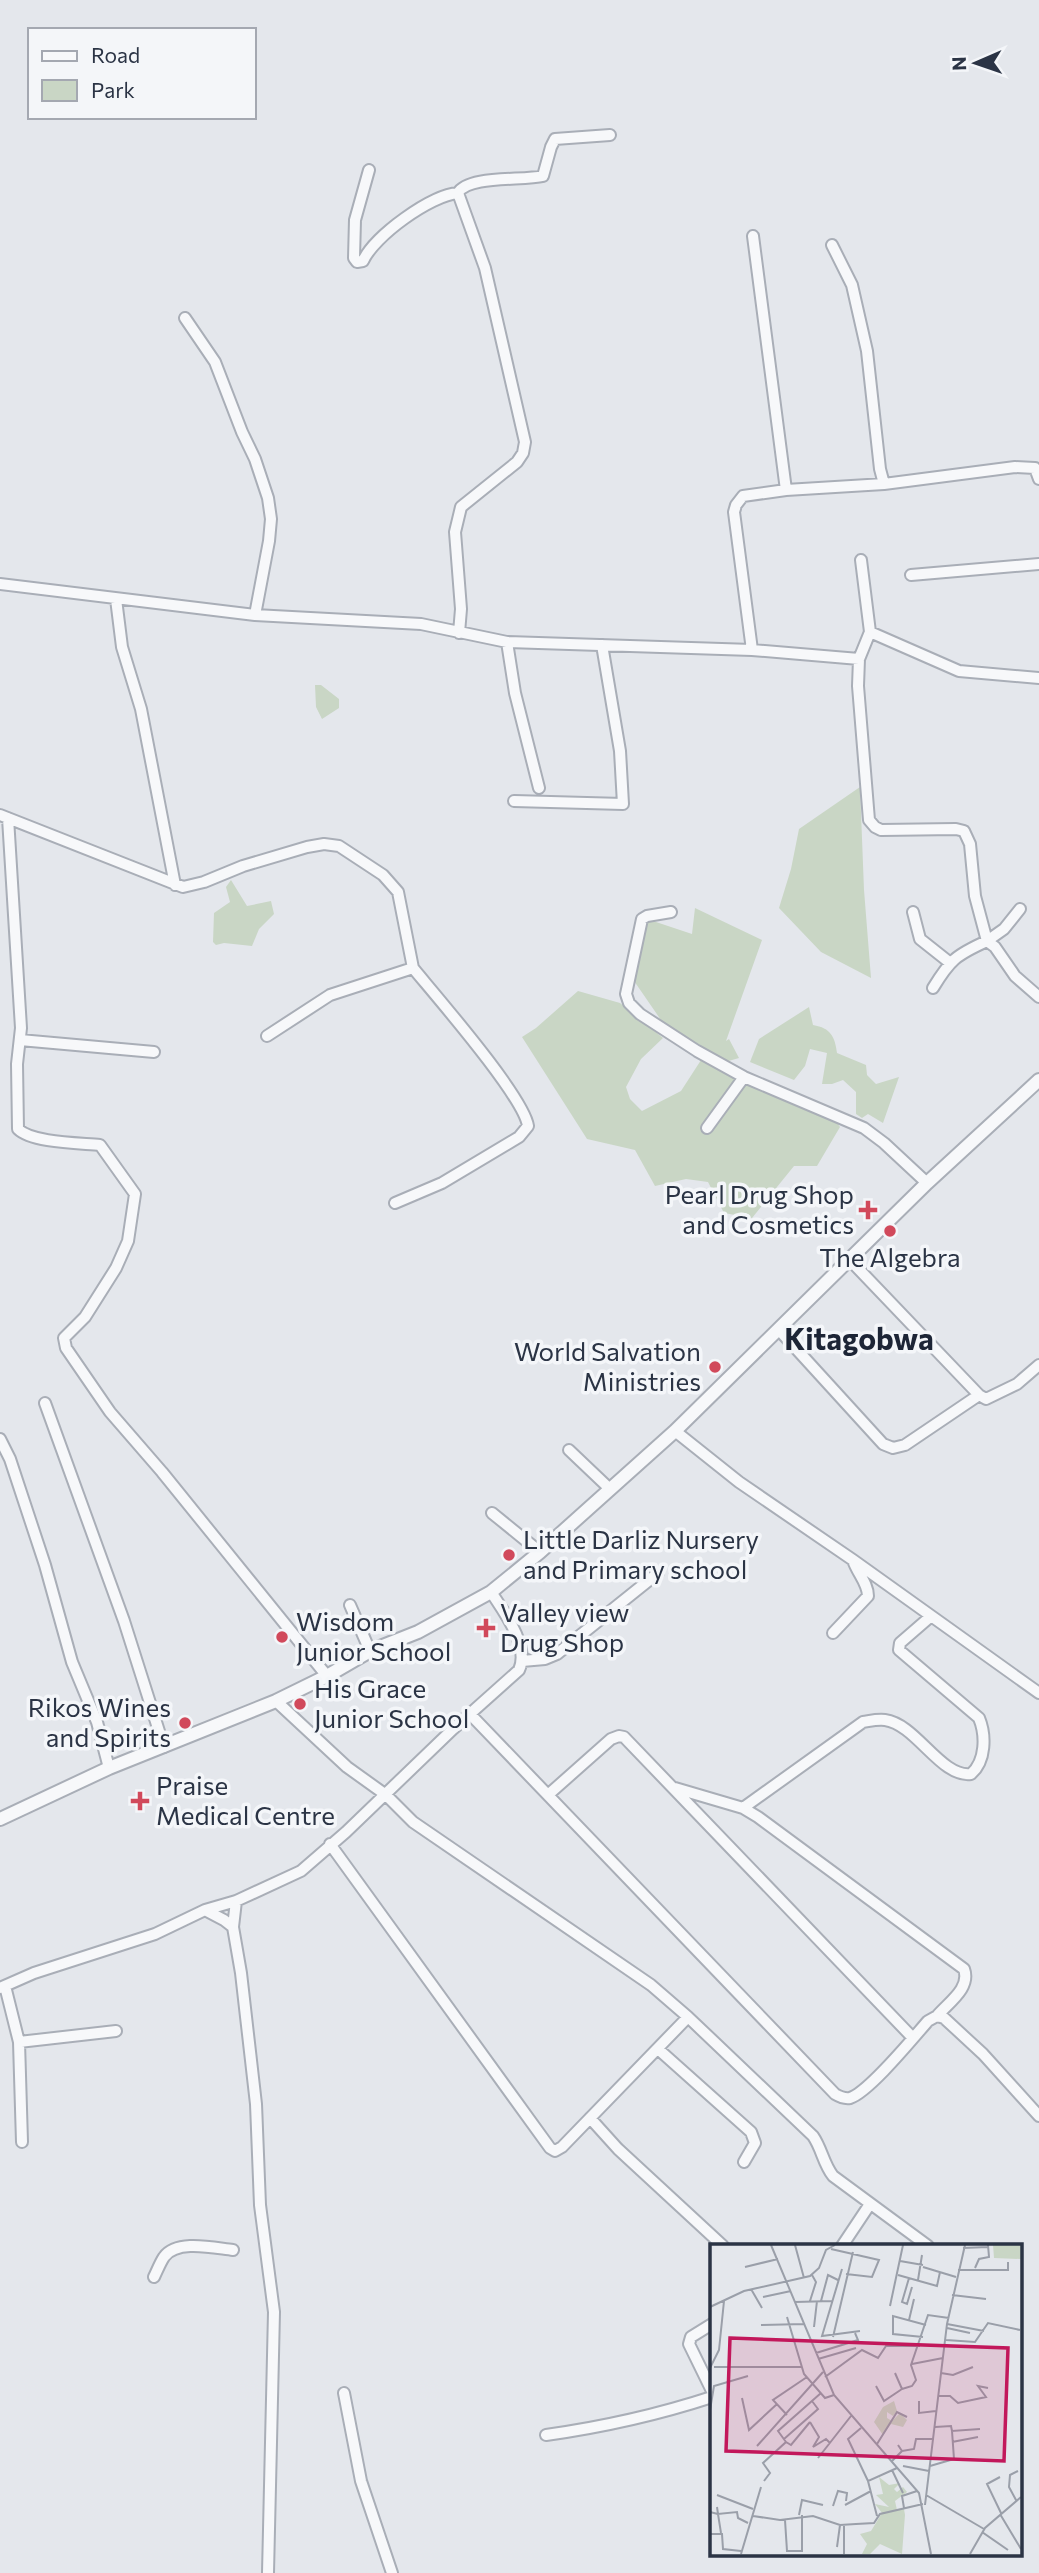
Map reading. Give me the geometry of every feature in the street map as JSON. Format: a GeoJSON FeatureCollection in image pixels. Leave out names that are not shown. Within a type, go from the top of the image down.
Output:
{"type":"FeatureCollection","features":[{"type":"Feature","properties":{"kind":"street"},"geometry":{"type":"LineString","coordinates":[[369,170],[355,220],[354,258],[357,262],[363,261],[368,249],[402,219],[446,195],[458,193],[464,186],[478,181],[543,176],[555,139],[610,135]]}},
{"type":"Feature","properties":{"kind":"street"},"geometry":{"type":"LineString","coordinates":[[458,193],[485,268],[525,442],[523,453],[517,462],[461,507],[455,532],[461,609],[459,634]]}},
{"type":"Feature","properties":{"kind":"street"},"geometry":{"type":"LineString","coordinates":[[753,236],[786,490]]}},
{"type":"Feature","properties":{"kind":"street"},"geometry":{"type":"LineString","coordinates":[[832,245],[852,285],[867,351],[884,484]]}},
{"type":"Feature","properties":{"kind":"street"},"geometry":{"type":"LineString","coordinates":[[185,318],[215,362],[255,458],[268,498],[271,519],[269,541],[255,615]]}},
{"type":"Feature","properties":{"kind":"street"},"geometry":{"type":"LineString","coordinates":[[752,650],[734,512],[743,496],[786,490],[884,484],[1015,467],[1035,468],[1039,479]]}},
{"type":"Feature","properties":{"kind":"street"},"geometry":{"type":"LineString","coordinates":[[861,560],[870,632],[859,659],[858,686],[869,820],[881,830],[964,831],[970,844],[975,896],[987,942],[995,947],[1015,975],[1039,997]]}},
{"type":"Feature","properties":{"kind":"street"},"geometry":{"type":"LineString","coordinates":[[911,575],[1039,564]]}},
{"type":"Feature","properties":{"kind":"street"},"geometry":{"type":"LineString","coordinates":[[0,584],[255,615],[421,624],[507,642],[752,650],[859,659]]}},
{"type":"Feature","properties":{"kind":"street"},"geometry":{"type":"LineString","coordinates":[[116,599],[122,647],[141,709],[175,885]]}},
{"type":"Feature","properties":{"kind":"street"},"geometry":{"type":"LineString","coordinates":[[870,632],[959,671],[1039,678]]}},
{"type":"Feature","properties":{"kind":"street"},"geometry":{"type":"LineString","coordinates":[[507,642],[515,694],[539,788]]}},
{"type":"Feature","properties":{"kind":"street"},"geometry":{"type":"LineString","coordinates":[[514,801],[623,804],[620,751],[602,645]]}},
{"type":"Feature","properties":{"kind":"street"},"geometry":{"type":"LineString","coordinates":[[327,1676],[110,1412],[66,1348],[64,1338],[85,1317],[128,1241],[135,1194],[100,1145],[41,1138],[27,1135],[18,1129],[18,958],[4,817],[175,885],[188,887],[243,866],[324,844],[339,846],[383,875],[398,892],[413,968],[485,1057],[525,1114],[528,1126],[519,1137],[442,1183],[395,1203]]}},
{"type":"Feature","properties":{"kind":"street"},"geometry":{"type":"LineString","coordinates":[[933,988],[949,962],[967,950],[987,942],[1004,929],[1020,909]]}},
{"type":"Feature","properties":{"kind":"street"},"geometry":{"type":"LineString","coordinates":[[671,912],[642,919],[627,986],[629,1003],[640,1014],[697,1051],[744,1077],[864,1128],[927,1183]]}},
{"type":"Feature","properties":{"kind":"street"},"geometry":{"type":"LineString","coordinates":[[913,912],[920,939],[949,962]]}},
{"type":"Feature","properties":{"kind":"street"},"geometry":{"type":"LineString","coordinates":[[267,1036],[323,999],[413,968]]}},
{"type":"Feature","properties":{"kind":"street"},"geometry":{"type":"LineString","coordinates":[[20,1040],[154,1052]]}},
{"type":"Feature","properties":{"kind":"street"},"geometry":{"type":"LineString","coordinates":[[707,1128],[744,1077]]}},
{"type":"Feature","properties":{"kind":"street"},"geometry":{"type":"LineString","coordinates":[[0,1819],[109,1768],[276,1701],[370,1651],[418,1633],[491,1592],[541,1552],[675,1431],[927,1183],[1039,1080]]}},
{"type":"Feature","properties":{"kind":"street"},"geometry":{"type":"LineString","coordinates":[[849,1259],[979,1395],[986,1399],[1017,1384],[1039,1365]]}},
{"type":"Feature","properties":{"kind":"street"},"geometry":{"type":"LineString","coordinates":[[779,1330],[888,1447],[905,1445],[979,1395]]}},
{"type":"Feature","properties":{"kind":"street"},"geometry":{"type":"LineString","coordinates":[[45,1403],[124,1621],[164,1747]]}},
{"type":"Feature","properties":{"kind":"street"},"geometry":{"type":"LineString","coordinates":[[675,1431],[739,1482],[1039,1693]]}},
{"type":"Feature","properties":{"kind":"street"},"geometry":{"type":"LineString","coordinates":[[0,1439],[10,1459],[45,1565],[72,1661],[97,1722],[109,1768]]}},
{"type":"Feature","properties":{"kind":"street"},"geometry":{"type":"LineString","coordinates":[[569,1450],[610,1489]]}},
{"type":"Feature","properties":{"kind":"street"},"geometry":{"type":"LineString","coordinates":[[492,1513],[541,1552]]}},
{"type":"Feature","properties":{"kind":"street"},"geometry":{"type":"LineString","coordinates":[[833,1633],[868,1596],[868,1587],[857,1573],[853,1560]]}},
{"type":"Feature","properties":{"kind":"street"},"geometry":{"type":"LineString","coordinates":[[522,1661],[545,1659],[557,1654],[658,1573]]}},
{"type":"Feature","properties":{"kind":"street"},"geometry":{"type":"LineString","coordinates":[[22,2142],[19,2042],[3,1987],[46,1969],[155,1934],[300,1871],[386,1795],[519,1670],[522,1661],[518,1641],[491,1592]]}},
{"type":"Feature","properties":{"kind":"street"},"geometry":{"type":"LineString","coordinates":[[350,1605],[370,1651]]}},
{"type":"Feature","properties":{"kind":"street"},"geometry":{"type":"LineString","coordinates":[[743,1808],[863,1723],[876,1720],[900,1724],[958,1772],[971,1774],[978,1768],[983,1745],[979,1718],[899,1650],[900,1643],[930,1617]]}},
{"type":"Feature","properties":{"kind":"street"},"geometry":{"type":"LineString","coordinates":[[276,1701],[347,1767],[386,1795],[413,1822],[651,1985],[813,2136],[833,2176],[925,2244]]}},
{"type":"Feature","properties":{"kind":"street"},"geometry":{"type":"LineString","coordinates":[[470,1714],[835,2094],[841,2098],[852,2098],[869,2085],[928,2021],[937,2016],[966,1985],[964,1969],[770,1825],[743,1808],[672,1787]]}},
{"type":"Feature","properties":{"kind":"street"},"geometry":{"type":"LineString","coordinates":[[549,1794],[611,1739],[619,1736],[629,1742],[913,2038]]}},
{"type":"Feature","properties":{"kind":"street"},"geometry":{"type":"LineString","coordinates":[[330,1844],[550,2148],[555,2151],[562,2147],[688,2017]]}},
{"type":"Feature","properties":{"kind":"street"},"geometry":{"type":"LineString","coordinates":[[236,1900],[233,1927],[257,2104],[260,2205],[274,2312],[268,2573]]}},
{"type":"Feature","properties":{"kind":"street"},"geometry":{"type":"LineString","coordinates":[[205,1910],[233,1927]]}},
{"type":"Feature","properties":{"kind":"street"},"geometry":{"type":"LineString","coordinates":[[937,2016],[944,2018],[983,2054],[1039,2116]]}},
{"type":"Feature","properties":{"kind":"street"},"geometry":{"type":"LineString","coordinates":[[19,2042],[116,2031]]}},
{"type":"Feature","properties":{"kind":"street"},"geometry":{"type":"LineString","coordinates":[[658,2049],[751,2132],[755,2143],[744,2162]]}},
{"type":"Feature","properties":{"kind":"street"},"geometry":{"type":"LineString","coordinates":[[590,2118],[618,2149],[721,2244]]}},
{"type":"Feature","properties":{"kind":"street"},"geometry":{"type":"LineString","coordinates":[[843,2244],[870,2204]]}},
{"type":"Feature","properties":{"kind":"street"},"geometry":{"type":"LineString","coordinates":[[154,2277],[165,2255],[180,2247],[233,2250]]}},
{"type":"Feature","properties":{"kind":"street"},"geometry":{"type":"LineString","coordinates":[[710,2325],[695,2333],[690,2344],[710,2387]]}},
{"type":"Feature","properties":{"kind":"street"},"geometry":{"type":"LineString","coordinates":[[344,2393],[361,2481],[393,2573]]}},
{"type":"Feature","properties":{"kind":"street"},"geometry":{"type":"LineString","coordinates":[[546,2435],[603,2427],[710,2398]]}},
{"type":"Feature","properties":{"kind":"green space"},"geometry":{"type":"Polygon","coordinates":[[[315,685],[321,685],[339,699],[339,708],[322,719],[316,707],[315,685]]]}},
{"type":"Feature","properties":{"kind":"green space"},"geometry":{"type":"Polygon","coordinates":[[[860,787],[871,978],[821,952],[779,908],[799,829],[860,787]]]}},
{"type":"Feature","properties":{"kind":"green space"},"geometry":{"type":"Polygon","coordinates":[[[231,880],[247,906],[271,901],[274,914],[259,929],[252,946],[224,943],[216,945],[213,942],[214,913],[230,902],[226,887],[231,880]]]}},
{"type":"Feature","properties":{"kind":"green space"},"geometry":{"type":"Polygon","coordinates":[[[695,908],[762,940],[726,1041],[729,1039],[739,1058],[725,1062],[663,1023],[632,978],[647,919],[692,934],[695,908]]]}},
{"type":"Feature","properties":{"kind":"green space"},"geometry":{"type":"Polygon","coordinates":[[[578,991],[620,1003],[663,1038],[641,1059],[626,1087],[630,1099],[642,1111],[681,1091],[703,1057],[833,1117],[840,1127],[817,1166],[794,1166],[752,1218],[724,1213],[708,1182],[686,1179],[655,1186],[635,1150],[587,1139],[522,1037],[578,991]]]}},
{"type":"Feature","properties":{"kind":"green space"},"geometry":{"type":"Polygon","coordinates":[[[809,1007],[813,1025],[824,1028],[831,1034],[837,1053],[866,1065],[867,1075],[876,1084],[899,1077],[883,1123],[868,1114],[862,1118],[856,1114],[856,1092],[843,1080],[822,1084],[827,1053],[810,1049],[805,1066],[794,1080],[750,1062],[759,1039],[809,1007]]]}},
{"type":"Feature","properties":{"kind":"place","name":"Pearl Drug Shop and Cosmetics"},"geometry":{"type":"Point","coordinates":[868,1210]}},
{"type":"Feature","properties":{"kind":"place","name":"The Algebra"},"geometry":{"type":"Point","coordinates":[890,1231]}},
{"type":"Feature","properties":{"kind":"place","name":"World Salvation Ministries"},"geometry":{"type":"Point","coordinates":[715,1367]}},
{"type":"Feature","properties":{"kind":"place","name":"Little Darliz Nursery and Primary school"},"geometry":{"type":"Point","coordinates":[509,1555]}},
{"type":"Feature","properties":{"kind":"place","name":"Valley view Drug Shop"},"geometry":{"type":"Point","coordinates":[486,1628]}},
{"type":"Feature","properties":{"kind":"place","name":"Wisdom Junior School"},"geometry":{"type":"Point","coordinates":[282,1637]}},
{"type":"Feature","properties":{"kind":"place","name":"His Grace Junior School"},"geometry":{"type":"Point","coordinates":[300,1704]}},
{"type":"Feature","properties":{"kind":"place","name":"Rikos Wines and Spirits"},"geometry":{"type":"Point","coordinates":[185,1723]}},
{"type":"Feature","properties":{"kind":"place","name":"Praise Medical Centre"},"geometry":{"type":"Point","coordinates":[140,1801]}},
{"type":"Feature","properties":{"kind":"district","name":"Kitagobwa"},"geometry":{"type":"Point","coordinates":[859,1340]}}]}
